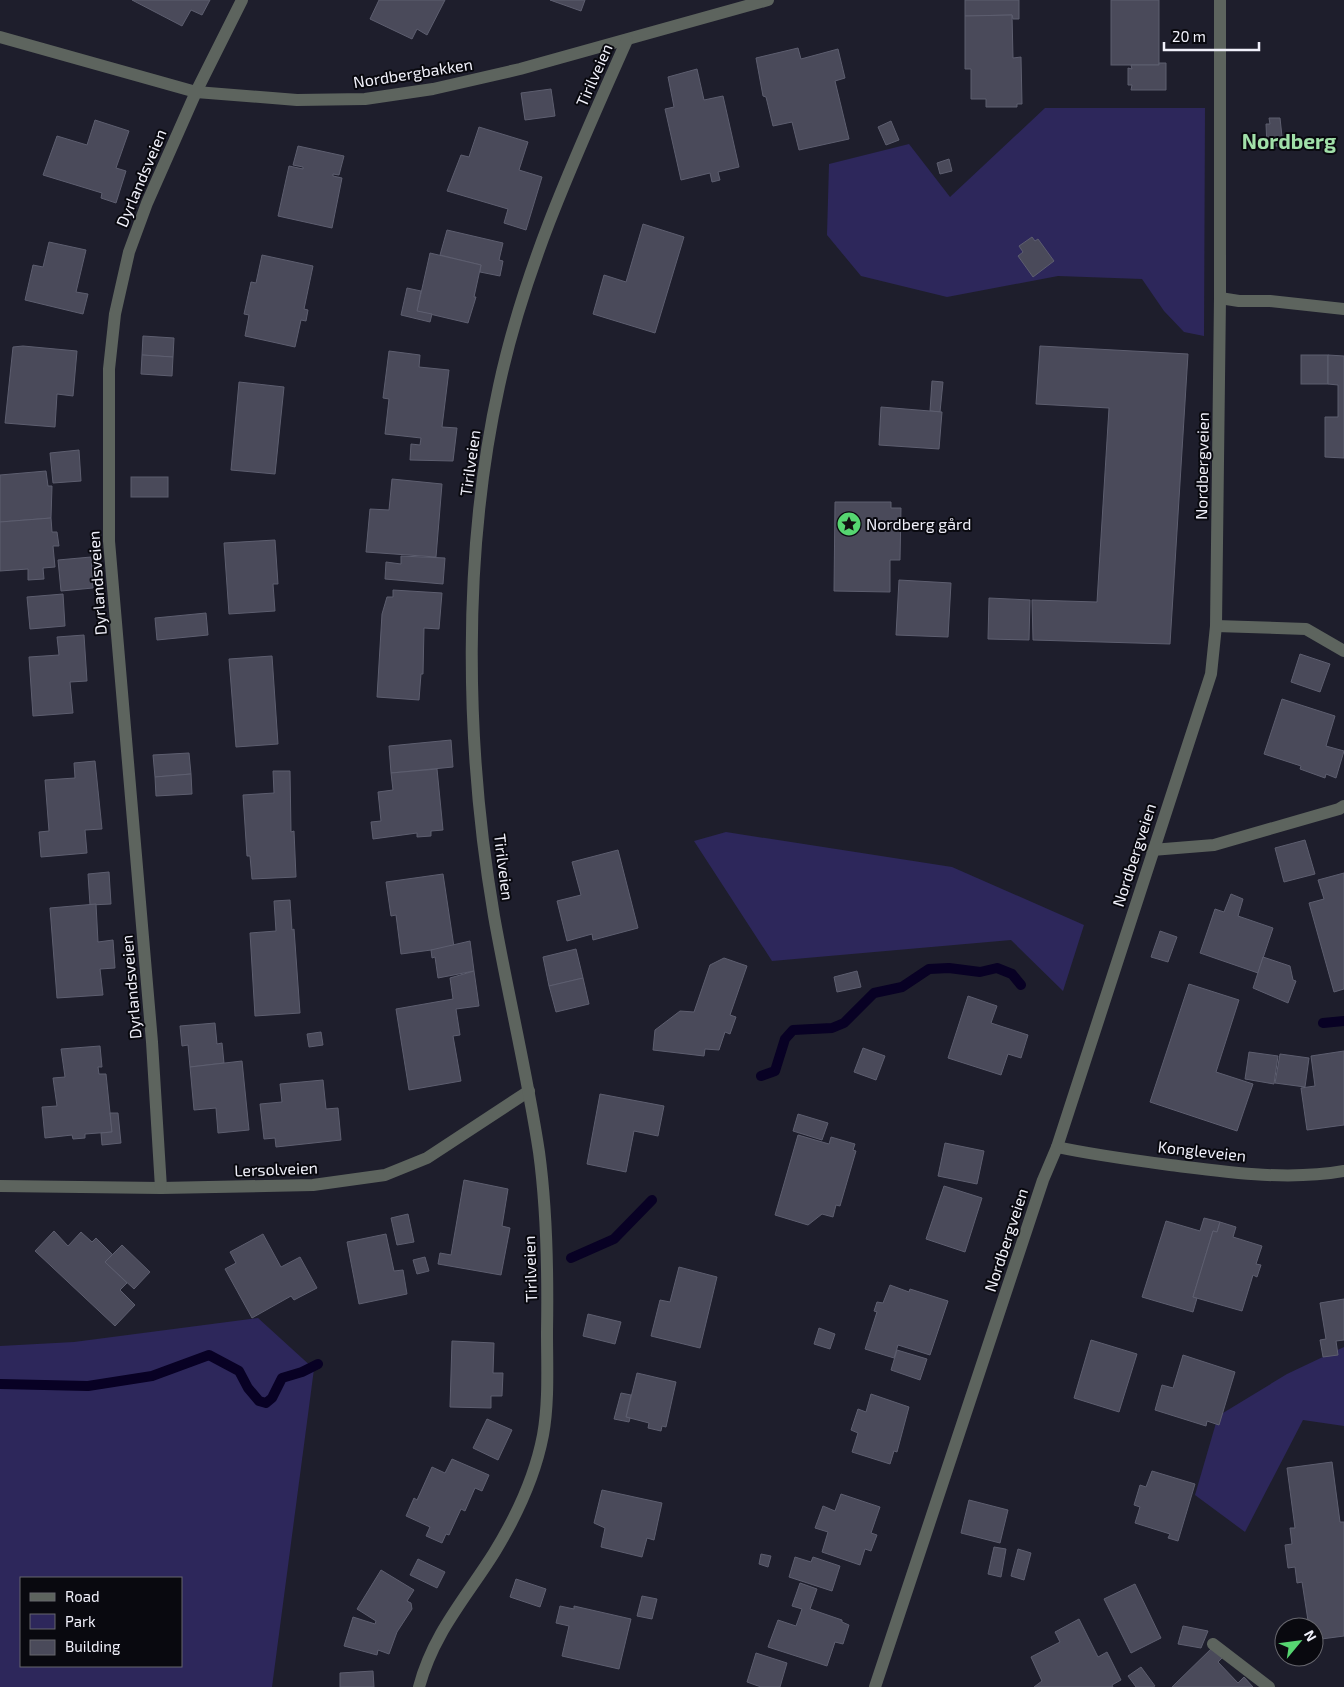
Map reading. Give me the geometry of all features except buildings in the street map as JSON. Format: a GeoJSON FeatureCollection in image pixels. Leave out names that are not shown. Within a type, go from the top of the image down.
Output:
{"type":"FeatureCollection","features":[{"type":"Feature","properties":{"kind":"street","name":"Dyrlandsveien"},"geometry":{"type":"LineString","coordinates":[[161,1188],[152,1042],[110,541],[109,370],[115,314],[129,252],[146,203],[196,92],[242,0]]}},
{"type":"Feature","properties":{"kind":"street","name":"Nordbergbakken"},"geometry":{"type":"LineString","coordinates":[[0,37],[196,92],[297,100],[366,99],[433,89],[520,69],[768,0]]}},
{"type":"Feature","properties":{"kind":"street","name":"Nordbergveien"},"geometry":{"type":"LineString","coordinates":[[875,1687],[1043,1180],[1057,1147],[1152,850],[1211,674],[1216,626],[1220,298],[1220,0]]}},
{"type":"Feature","properties":{"kind":"street","name":"Tirilveien"},"geometry":{"type":"LineString","coordinates":[[419,1687],[425,1664],[435,1640],[496,1550],[519,1509],[533,1472],[543,1433],[548,1303],[545,1229],[539,1156],[529,1091],[494,913],[480,800],[472,683],[474,603],[482,480],[499,384],[528,282],[564,182],[627,40]]}},
{"type":"Feature","properties":{"kind":"street"},"geometry":{"type":"LineString","coordinates":[[1220,298],[1239,302],[1270,301],[1344,309]]}},
{"type":"Feature","properties":{"kind":"street"},"geometry":{"type":"LineString","coordinates":[[1216,626],[1306,629],[1344,651]]}},
{"type":"Feature","properties":{"kind":"street"},"geometry":{"type":"LineString","coordinates":[[1152,850],[1214,845],[1344,806]]}},
{"type":"Feature","properties":{"kind":"street","name":"Lersolveien"},"geometry":{"type":"LineString","coordinates":[[0,1186],[161,1188],[313,1184],[385,1175],[427,1158],[529,1091]]}},
{"type":"Feature","properties":{"kind":"street","name":"Kongleveien"},"geometry":{"type":"LineString","coordinates":[[1057,1147],[1088,1154],[1234,1173],[1322,1175],[1344,1171]]}},
{"type":"Feature","properties":{"kind":"street"},"geometry":{"type":"LineString","coordinates":[[1213,1644],[1269,1687]]}},
{"type":"Feature","properties":{"kind":"green space"},"geometry":{"type":"Polygon","coordinates":[[[1045,108],[1205,108],[1204,336],[1184,332],[1164,311],[1142,279],[1058,276],[947,297],[861,276],[827,235],[829,164],[909,144],[950,197],[1045,108]]]}},
{"type":"Feature","properties":{"kind":"green space"},"geometry":{"type":"Polygon","coordinates":[[[726,832],[952,867],[1084,925],[1063,991],[1011,940],[772,961],[694,841],[726,832]]]}},
{"type":"Feature","properties":{"kind":"green space"},"geometry":{"type":"Polygon","coordinates":[[[258,1318],[314,1369],[272,1687],[0,1687],[0,1346],[74,1342],[258,1318]]]}},
{"type":"Feature","properties":{"kind":"green space"},"geometry":{"type":"Polygon","coordinates":[[[1344,1347],[1344,1426],[1303,1420],[1245,1532],[1195,1495],[1218,1416],[1287,1374],[1344,1347]]]}},
{"type":"Feature","properties":{"kind":"waterway"},"geometry":{"type":"LineString","coordinates":[[761,1076],[775,1071],[785,1039],[793,1030],[832,1028],[844,1023],[874,993],[902,987],[929,969],[949,968],[980,972],[997,968],[1012,974],[1021,985]]}},
{"type":"Feature","properties":{"kind":"waterway"},"geometry":{"type":"LineString","coordinates":[[1323,1023],[1344,1021]]}},
{"type":"Feature","properties":{"kind":"waterway"},"geometry":{"type":"LineString","coordinates":[[571,1258],[614,1239],[652,1200]]}},
{"type":"Feature","properties":{"kind":"waterway"},"geometry":{"type":"LineString","coordinates":[[0,1384],[88,1386],[152,1376],[209,1355],[239,1371],[248,1388],[259,1401],[266,1403],[272,1398],[282,1378],[302,1372],[318,1364]]}},
{"type":"Feature","properties":{"kind":"place","name":"Nordberg gård"},"geometry":{"type":"Point","coordinates":[849,524]}},
{"type":"Feature","properties":{"kind":"district","name":"Nordberg"},"geometry":{"type":"Point","coordinates":[1289,142]}}]}
